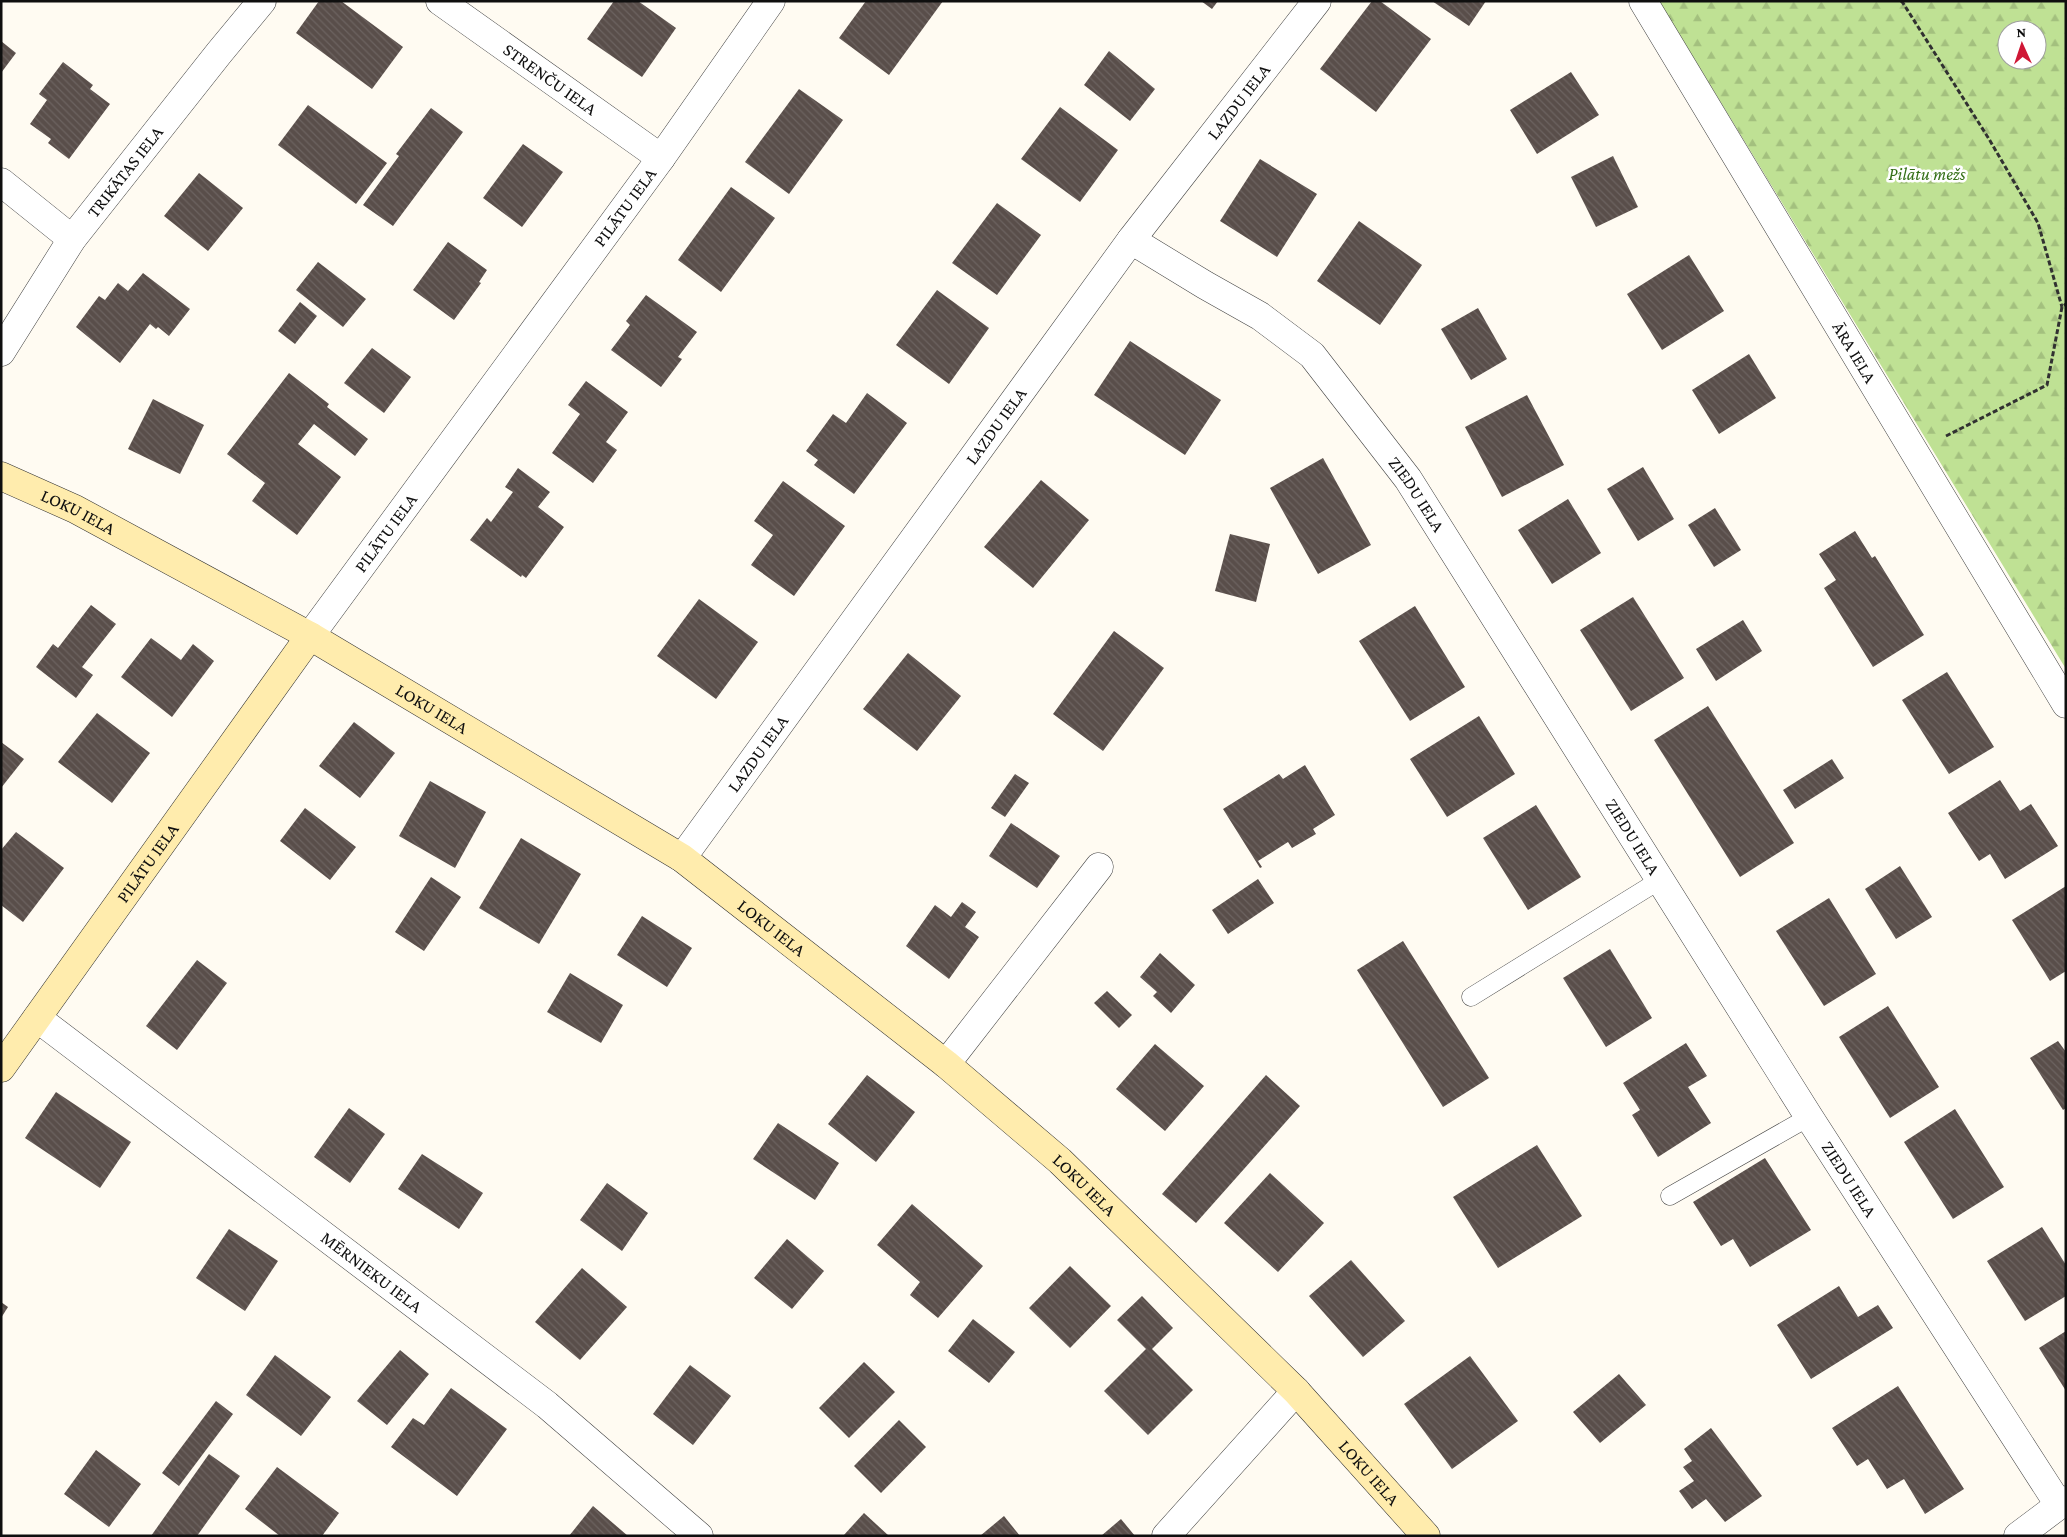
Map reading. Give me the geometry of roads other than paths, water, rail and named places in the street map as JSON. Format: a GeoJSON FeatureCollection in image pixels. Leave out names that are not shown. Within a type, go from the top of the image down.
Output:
{"type":"FeatureCollection","features":[{"type":"Feature","properties":{"kind":"street","name":"TRIKĀTAS IELA"},"geometry":{"type":"LineString","coordinates":[[1,352],[72,239],[262,1]]}},
{"type":"Feature","properties":{"kind":"street","name":"STRENČU IELA"},"geometry":{"type":"LineString","coordinates":[[440,1],[661,158]]}},
{"type":"Feature","properties":{"kind":"street","name":"PILĀTU IELA"},"geometry":{"type":"LineString","coordinates":[[1,1068],[310,636],[661,158],[771,1]]}},
{"type":"Feature","properties":{"kind":"street","name":"LAZDU IELA"},"geometry":{"type":"LineString","coordinates":[[682,858],[1131,240],[1318,1]]}},
{"type":"Feature","properties":{"kind":"street","name":"ĀRA IELA"},"geometry":{"type":"LineString","coordinates":[[1643,1],[2066,704]]}},
{"type":"Feature","properties":{"kind":"street"},"geometry":{"type":"LineString","coordinates":[[1,182],[72,239]]}},
{"type":"Feature","properties":{"kind":"street","name":"ZIEDU IELA"},"geometry":{"type":"LineString","coordinates":[[1131,240],[1260,316],[1312,355],[1408,479],[1809,1117],[2062,1503]]}},
{"type":"Feature","properties":{"kind":"street","name":"LOKU IELA"},"geometry":{"type":"LineString","coordinates":[[1,476],[75,509],[310,636],[682,858],[946,1064],[1060,1161],[1296,1391],[1426,1536]]}},
{"type":"Feature","properties":{"kind":"street"},"geometry":{"type":"LineString","coordinates":[[946,1064],[1099,867]]}},
{"type":"Feature","properties":{"kind":"street","name":"MĒRNIEKU IELA"},"geometry":{"type":"LineString","coordinates":[[37,1018],[547,1405],[699,1536]]}},
{"type":"Feature","properties":{"kind":"street"},"geometry":{"type":"LineString","coordinates":[[1166,1536],[1296,1391]]}},
{"type":"Feature","properties":{"kind":"street"},"geometry":{"type":"LineString","coordinates":[[2018,1536],[2062,1503]]}},
{"type":"Feature","properties":{"kind":"lane"},"geometry":{"type":"LineString","coordinates":[[1471,997],[1660,880]]}},
{"type":"Feature","properties":{"kind":"lane"},"geometry":{"type":"LineString","coordinates":[[1670,1196],[1809,1117]]}},
{"type":"Feature","properties":{"kind":"park label","name":"Pilātu mežs"},"geometry":{"type":"Point","coordinates":[1927,174]}}]}
